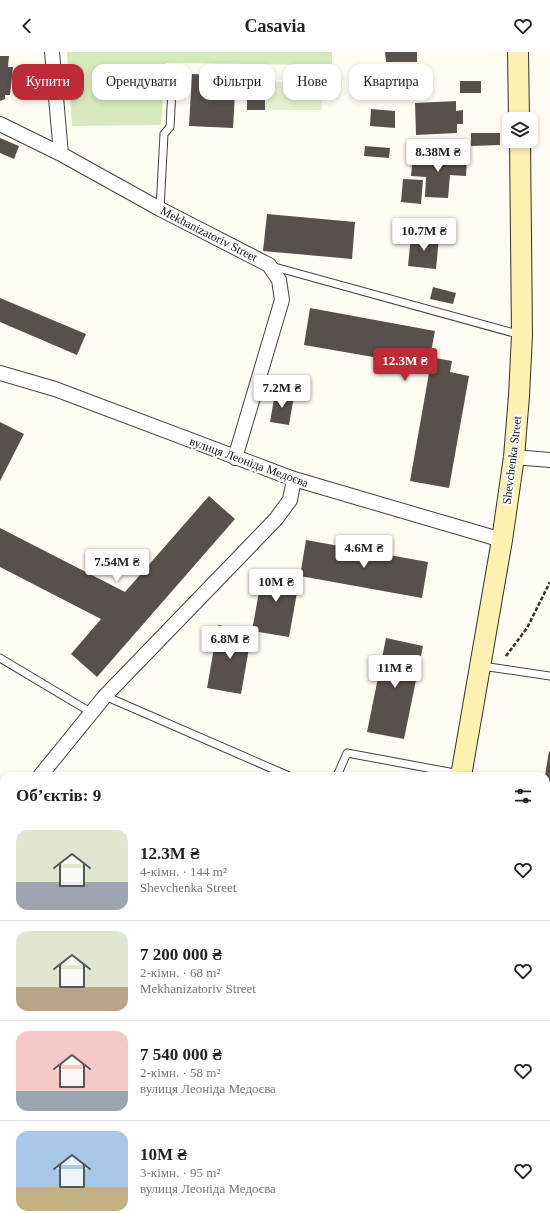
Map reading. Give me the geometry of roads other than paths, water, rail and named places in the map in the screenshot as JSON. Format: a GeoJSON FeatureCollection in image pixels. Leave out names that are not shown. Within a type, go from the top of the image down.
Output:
{"type":"FeatureCollection","features":[{"type":"Feature","properties":{"kind":"main road"},"geometry":{"type":"LineString","coordinates":[[518,52],[519,112]]}},
{"type":"Feature","properties":{"kind":"main road","name":"Shevchenka Street"},"geometry":{"type":"LineString","coordinates":[[462,772],[489,667],[502,540],[514,457],[522,335],[520,148]]}},
{"type":"Feature","properties":{"kind":"street"},"geometry":{"type":"LineString","coordinates":[[52,52],[61,154]]}},
{"type":"Feature","properties":{"kind":"street","name":"Mekhanizatoriv Street"},"geometry":{"type":"LineString","coordinates":[[0,124],[61,154],[160,209],[269,266],[279,280],[282,300],[235,458]]}},
{"type":"Feature","properties":{"kind":"street","name":"вулиця Леоніда Медоєва"},"geometry":{"type":"LineString","coordinates":[[0,373],[55,389],[294,479],[502,540]]}},
{"type":"Feature","properties":{"kind":"street"},"geometry":{"type":"LineString","coordinates":[[514,457],[550,460]]}},
{"type":"Feature","properties":{"kind":"street"},"geometry":{"type":"LineString","coordinates":[[43,772],[93,713],[105,696],[276,519],[290,500],[294,479]]}},
{"type":"Feature","properties":{"kind":"lane"},"geometry":{"type":"LineString","coordinates":[[160,209],[164,134],[170,127],[171,100]]}},
{"type":"Feature","properties":{"kind":"lane"},"geometry":{"type":"LineString","coordinates":[[269,266],[522,335]]}},
{"type":"Feature","properties":{"kind":"lane"},"geometry":{"type":"LineString","coordinates":[[0,658],[93,713]]}},
{"type":"Feature","properties":{"kind":"lane"},"geometry":{"type":"LineString","coordinates":[[489,667],[550,676]]}},
{"type":"Feature","properties":{"kind":"lane"},"geometry":{"type":"LineString","coordinates":[[105,696],[280,772]]}},
{"type":"Feature","properties":{"kind":"lane"},"geometry":{"type":"LineString","coordinates":[[339,772],[347,753],[445,772]]}}]}
